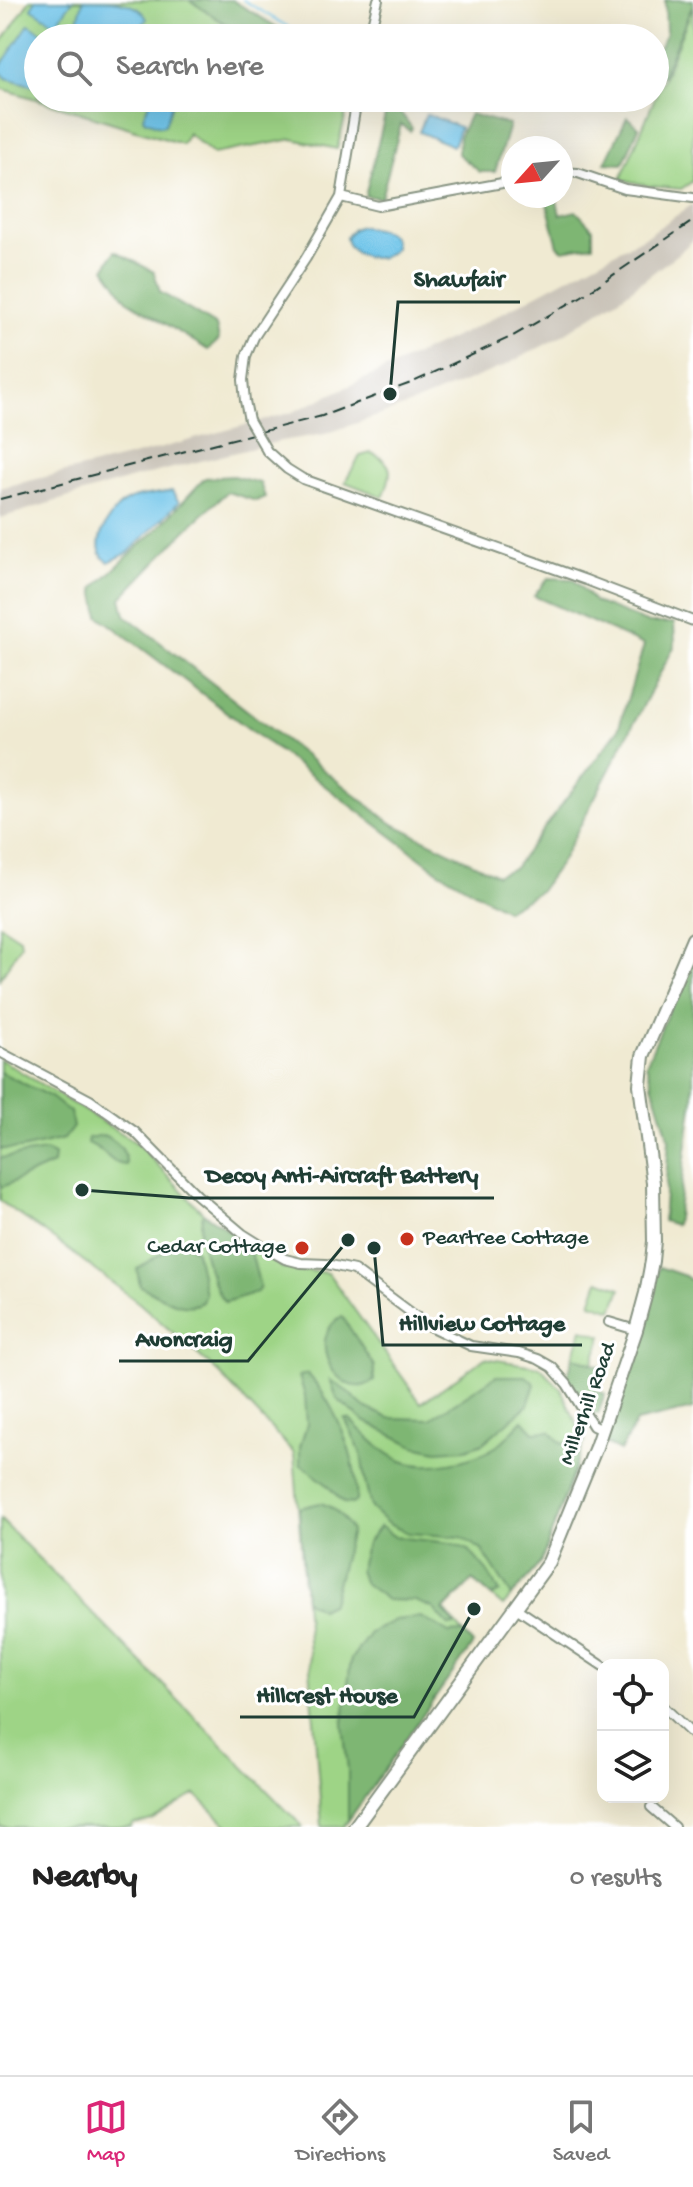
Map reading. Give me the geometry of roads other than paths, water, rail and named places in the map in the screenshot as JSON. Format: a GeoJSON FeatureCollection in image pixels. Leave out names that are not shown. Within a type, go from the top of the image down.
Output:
{"type":"FeatureCollection","features":[{"type":"Feature","properties":{"kind":"main road","name":"Millerhill Road"},"geometry":{"type":"LineString","coordinates":[[355,1827],[549,1562],[602,1430],[636,1330],[646,1293],[654,1241],[653,1183],[640,1085],[643,1056],[693,939]]}},
{"type":"Feature","properties":{"kind":"street"},"geometry":{"type":"LineString","coordinates":[[372,24],[378,0]]}},
{"type":"Feature","properties":{"kind":"street"},"geometry":{"type":"LineString","coordinates":[[355,112],[341,197],[306,258],[254,337],[246,356],[243,380],[249,420],[267,451],[303,479],[693,621]]}},
{"type":"Feature","properties":{"kind":"street"},"geometry":{"type":"LineString","coordinates":[[573,173],[625,189],[693,198]]}},
{"type":"Feature","properties":{"kind":"street"},"geometry":{"type":"LineString","coordinates":[[341,197],[378,206],[501,183]]}},
{"type":"Feature","properties":{"kind":"street"},"geometry":{"type":"LineString","coordinates":[[0,1052],[90,1100],[135,1132],[197,1195],[243,1234],[267,1249],[301,1263],[354,1270],[429,1326],[471,1346],[519,1353],[552,1367],[567,1384],[588,1421],[602,1430]]}},
{"type":"Feature","properties":{"kind":"street"},"geometry":{"type":"LineString","coordinates":[[609,1322],[636,1330]]}},
{"type":"Feature","properties":{"kind":"street"},"geometry":{"type":"LineString","coordinates":[[516,1608],[597,1662]]}},
{"type":"Feature","properties":{"kind":"street"},"geometry":{"type":"LineString","coordinates":[[669,1712],[693,1735]]}},
{"type":"Feature","properties":{"kind":"street"},"geometry":{"type":"LineString","coordinates":[[651,1807],[674,1827]]}},
{"type":"Feature","properties":{"kind":"water"},"geometry":{"type":"Polygon","coordinates":[[[36,0],[73,0],[56,24],[31,8],[36,0]]]}},
{"type":"Feature","properties":{"kind":"water"},"geometry":{"type":"Polygon","coordinates":[[[83,0],[129,5],[147,19],[143,24],[82,24],[78,21],[83,0]]]}},
{"type":"Feature","properties":{"kind":"water"},"geometry":{"type":"Polygon","coordinates":[[[24,31],[24,83],[6,78],[0,67],[24,31]]]}},
{"type":"Feature","properties":{"kind":"water"},"geometry":{"type":"Polygon","coordinates":[[[145,112],[169,112],[165,125],[160,126],[143,117],[145,112]]]}},
{"type":"Feature","properties":{"kind":"water"},"geometry":{"type":"Polygon","coordinates":[[[426,114],[460,127],[453,146],[419,132],[426,114]]]}},
{"type":"Feature","properties":{"kind":"water"},"geometry":{"type":"Polygon","coordinates":[[[360,226],[388,233],[395,248],[378,258],[365,257],[353,250],[348,246],[346,237],[360,226]]]}},
{"type":"Feature","properties":{"kind":"water"},"geometry":{"type":"Polygon","coordinates":[[[172,491],[179,502],[128,553],[109,562],[102,556],[99,548],[103,530],[121,504],[137,497],[172,491]]]}},
{"type":"Feature","properties":{"kind":"waterway"},"geometry":{"type":"LineString","coordinates":[[243,0],[283,24]]}},
{"type":"Feature","properties":{"kind":"railway"},"geometry":{"type":"LineString","coordinates":[[0,499],[322,416],[411,383],[513,336],[582,296],[693,221]]}},
{"type":"Feature","properties":{"kind":"place","name":"Shawfair"},"geometry":{"type":"Point","coordinates":[390,394]}},
{"type":"Feature","properties":{"kind":"place","name":"Decoy Anti-Aircraft Battery"},"geometry":{"type":"Point","coordinates":[82,1190]}},
{"type":"Feature","properties":{"kind":"place","name":"Peartree Cottage"},"geometry":{"type":"Point","coordinates":[407,1239]}},
{"type":"Feature","properties":{"kind":"place","name":"Avoncraig"},"geometry":{"type":"Point","coordinates":[348,1240]}},
{"type":"Feature","properties":{"kind":"place","name":"Cedar Cottage"},"geometry":{"type":"Point","coordinates":[302,1248]}},
{"type":"Feature","properties":{"kind":"place","name":"Hillview Cottage"},"geometry":{"type":"Point","coordinates":[374,1248]}},
{"type":"Feature","properties":{"kind":"place","name":"Hillcrest House"},"geometry":{"type":"Point","coordinates":[474,1609]}}]}
